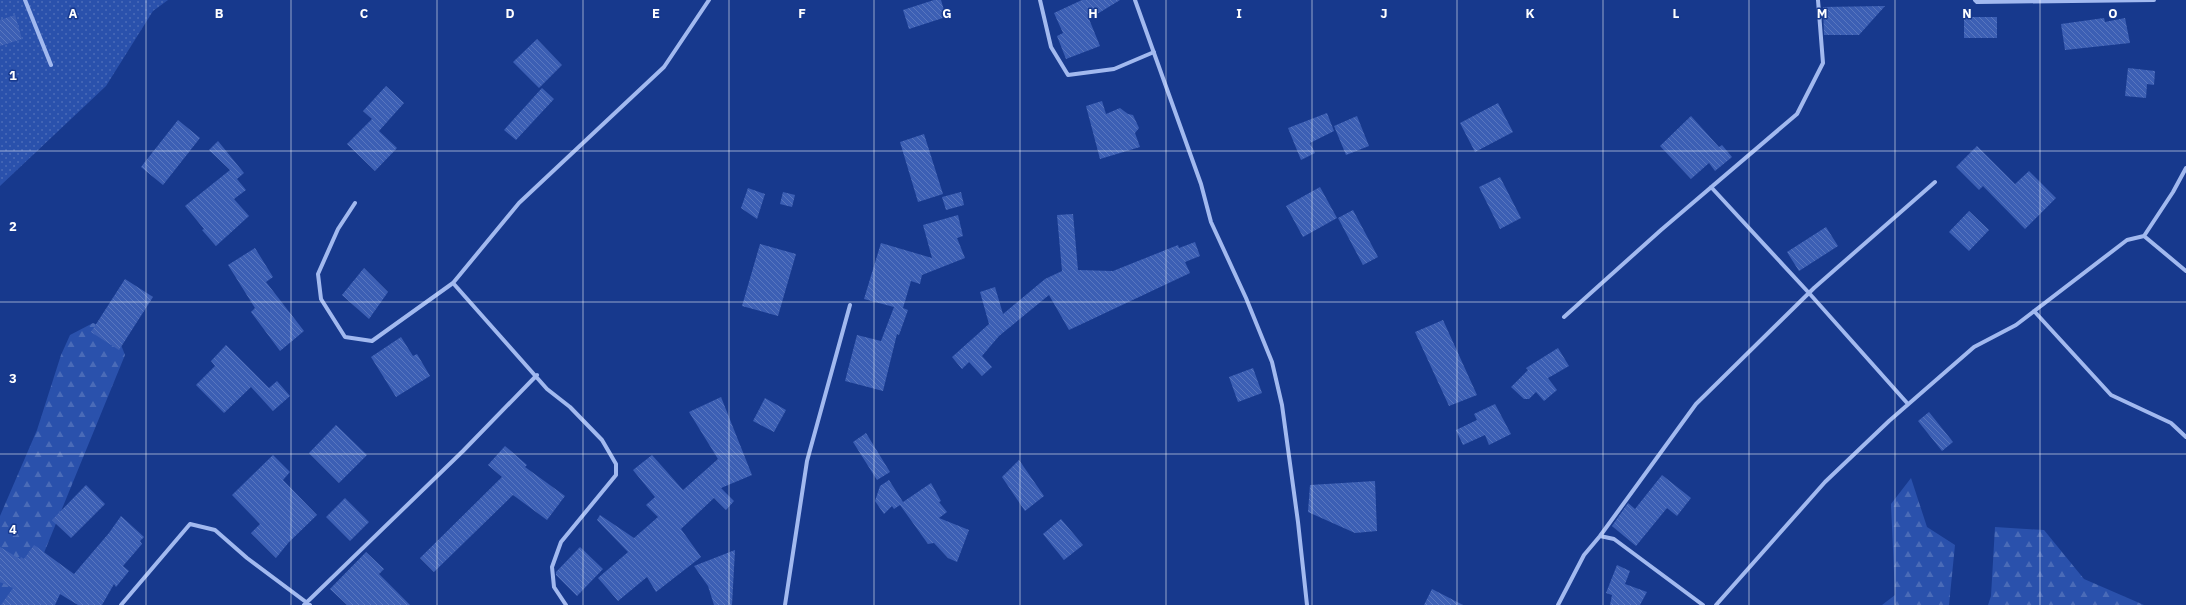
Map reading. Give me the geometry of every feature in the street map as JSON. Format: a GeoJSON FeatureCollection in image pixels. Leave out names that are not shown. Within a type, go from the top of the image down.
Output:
{"type":"FeatureCollection","features":[{"type":"Feature","properties":{"kind":"street"},"geometry":{"type":"LineString","coordinates":[[25,0],[51,65]]}},
{"type":"Feature","properties":{"kind":"street"},"geometry":{"type":"LineString","coordinates":[[355,203],[338,229],[318,274],[321,299],[345,337],[372,341],[453,283],[519,204],[664,67],[709,0]]}},
{"type":"Feature","properties":{"kind":"street"},"geometry":{"type":"LineString","coordinates":[[1040,0],[1051,47],[1068,75],[1114,69],[1154,52]]}},
{"type":"Feature","properties":{"kind":"street"},"geometry":{"type":"LineString","coordinates":[[1136,0],[1202,184],[1210,222],[1246,298],[1272,362],[1282,405],[1298,522],[1307,605]]}},
{"type":"Feature","properties":{"kind":"street"},"geometry":{"type":"LineString","coordinates":[[1564,318],[1661,230],[1797,114],[1823,63],[1818,0]]}},
{"type":"Feature","properties":{"kind":"street"},"geometry":{"type":"LineString","coordinates":[[1974,0],[1976,2],[2015,3],[2154,0]]}},
{"type":"Feature","properties":{"kind":"street"},"geometry":{"type":"LineString","coordinates":[[1716,605],[1826,482],[1908,404],[1974,347],[2016,324],[2127,240],[2144,236],[2173,192],[2186,168]]}},
{"type":"Feature","properties":{"kind":"street"},"geometry":{"type":"LineString","coordinates":[[1558,605],[1584,555],[1600,536],[1696,404],[1809,292],[1935,182]]}},
{"type":"Feature","properties":{"kind":"street"},"geometry":{"type":"LineString","coordinates":[[1711,187],[1809,292],[1908,404]]}},
{"type":"Feature","properties":{"kind":"street"},"geometry":{"type":"LineString","coordinates":[[2144,236],[2186,272]]}},
{"type":"Feature","properties":{"kind":"street"},"geometry":{"type":"LineString","coordinates":[[453,283],[547,389],[570,407],[602,440],[616,464],[616,475],[560,542],[552,567],[554,587],[566,605]]}},
{"type":"Feature","properties":{"kind":"street"},"geometry":{"type":"LineString","coordinates":[[785,605],[807,461],[850,305]]}},
{"type":"Feature","properties":{"kind":"street"},"geometry":{"type":"LineString","coordinates":[[2034,311],[2111,395],[2171,423],[2186,437]]}},
{"type":"Feature","properties":{"kind":"street"},"geometry":{"type":"LineString","coordinates":[[121,605],[190,524],[215,530],[247,558],[307,604],[537,376]]}},
{"type":"Feature","properties":{"kind":"street"},"geometry":{"type":"LineString","coordinates":[[1600,536],[1614,539],[1703,605]]}},
{"type":"Feature","properties":{"kind":"green space"},"geometry":{"type":"Polygon","coordinates":[[[0,0],[168,0],[153,11],[106,86],[0,186],[0,0]]]}},
{"type":"Feature","properties":{"kind":"green space"},"geometry":{"type":"Polygon","coordinates":[[[93,323],[116,332],[125,355],[30,587],[36,605],[0,605],[0,516],[37,430],[61,355],[70,335],[93,323]]]}},
{"type":"Feature","properties":{"kind":"green space"},"geometry":{"type":"Polygon","coordinates":[[[1911,478],[1927,527],[1955,545],[1949,605],[1882,605],[1895,595],[1891,504],[1911,478]]]}},
{"type":"Feature","properties":{"kind":"green space"},"geometry":{"type":"Polygon","coordinates":[[[1995,527],[2044,530],[2084,579],[2144,605],[1988,605],[1991,596],[1995,527]]]}},
{"type":"Feature","properties":{"kind":"building"},"geometry":{"type":"Polygon","coordinates":[[[934,0],[941,0],[946,17],[909,29],[903,10],[934,0]]]}},
{"type":"Feature","properties":{"kind":"building"},"geometry":{"type":"Polygon","coordinates":[[[1082,0],[1120,0],[1089,19],[1100,46],[1066,59],[1057,36],[1063,33],[1054,13],[1082,0]]]}},
{"type":"Feature","properties":{"kind":"building"},"geometry":{"type":"Polygon","coordinates":[[[1885,6],[1859,35],[1824,35],[1823,7],[1885,6]]]}},
{"type":"Feature","properties":{"kind":"building"},"geometry":{"type":"Polygon","coordinates":[[[15,15],[22,39],[0,46],[0,20],[15,15]]]}},
{"type":"Feature","properties":{"kind":"building"},"geometry":{"type":"Polygon","coordinates":[[[1964,17],[1997,17],[1997,38],[1964,38],[1964,17]]]}},
{"type":"Feature","properties":{"kind":"building"},"geometry":{"type":"Polygon","coordinates":[[[2104,18],[2105,22],[2125,18],[2130,43],[2065,50],[2061,24],[2104,18]]]}},
{"type":"Feature","properties":{"kind":"building"},"geometry":{"type":"Polygon","coordinates":[[[537,39],[562,65],[539,88],[513,62],[537,39]]]}},
{"type":"Feature","properties":{"kind":"building"},"geometry":{"type":"Polygon","coordinates":[[[2128,68],[2155,71],[2154,85],[2147,84],[2146,98],[2125,96],[2128,68]]]}},
{"type":"Feature","properties":{"kind":"building"},"geometry":{"type":"Polygon","coordinates":[[[386,86],[404,103],[379,131],[397,148],[375,171],[347,144],[372,119],[363,111],[386,86]]]}},
{"type":"Feature","properties":{"kind":"building"},"geometry":{"type":"Polygon","coordinates":[[[542,88],[554,99],[516,140],[504,130],[542,88]]]}},
{"type":"Feature","properties":{"kind":"building"},"geometry":{"type":"Polygon","coordinates":[[[1102,101],[1106,114],[1120,108],[1128,114],[1133,115],[1139,128],[1135,133],[1140,147],[1100,159],[1086,106],[1102,101]]]}},
{"type":"Feature","properties":{"kind":"building"},"geometry":{"type":"Polygon","coordinates":[[[1498,103],[1513,132],[1475,152],[1460,123],[1498,103]]]}},
{"type":"Feature","properties":{"kind":"building"},"geometry":{"type":"Polygon","coordinates":[[[1327,113],[1334,131],[1310,143],[1315,153],[1301,160],[1288,128],[1327,113]]]}},
{"type":"Feature","properties":{"kind":"building"},"geometry":{"type":"Polygon","coordinates":[[[1357,116],[1369,146],[1346,155],[1334,126],[1357,116]]]}},
{"type":"Feature","properties":{"kind":"building"},"geometry":{"type":"Polygon","coordinates":[[[1691,116],[1719,147],[1722,145],[1732,157],[1715,171],[1709,163],[1691,179],[1660,146],[1691,116]]]}},
{"type":"Feature","properties":{"kind":"building"},"geometry":{"type":"Polygon","coordinates":[[[178,120],[200,138],[163,185],[141,167],[178,120]]]}},
{"type":"Feature","properties":{"kind":"building"},"geometry":{"type":"Polygon","coordinates":[[[924,134],[943,194],[918,202],[900,142],[924,134]]]}},
{"type":"Feature","properties":{"kind":"building"},"geometry":{"type":"Polygon","coordinates":[[[218,141],[244,173],[237,179],[246,190],[234,199],[249,216],[216,246],[202,230],[204,229],[185,206],[230,170],[209,150],[218,141]]]}},
{"type":"Feature","properties":{"kind":"building"},"geometry":{"type":"Polygon","coordinates":[[[1977,146],[2015,184],[2029,171],[2056,198],[2025,229],[1983,186],[1979,190],[1956,167],[1977,146]]]}},
{"type":"Feature","properties":{"kind":"building"},"geometry":{"type":"Polygon","coordinates":[[[1500,177],[1521,218],[1500,229],[1479,187],[1500,177]]]}},
{"type":"Feature","properties":{"kind":"building"},"geometry":{"type":"Polygon","coordinates":[[[1320,187],[1337,218],[1303,237],[1286,206],[1320,187]]]}},
{"type":"Feature","properties":{"kind":"building"},"geometry":{"type":"Polygon","coordinates":[[[748,188],[765,194],[757,219],[741,208],[748,188]]]}},
{"type":"Feature","properties":{"kind":"building"},"geometry":{"type":"Polygon","coordinates":[[[783,192],[795,195],[792,207],[780,204],[783,192]]]}},
{"type":"Feature","properties":{"kind":"building"},"geometry":{"type":"Polygon","coordinates":[[[961,192],[964,205],[946,210],[942,197],[961,192]]]}},
{"type":"Feature","properties":{"kind":"building"},"geometry":{"type":"Polygon","coordinates":[[[1353,210],[1378,257],[1363,265],[1338,218],[1353,210]]]}},
{"type":"Feature","properties":{"kind":"building"},"geometry":{"type":"Polygon","coordinates":[[[1969,211],[1989,230],[1969,251],[1949,232],[1969,211]]]}},
{"type":"Feature","properties":{"kind":"building"},"geometry":{"type":"Polygon","coordinates":[[[1073,214],[1078,270],[1113,271],[1178,245],[1179,248],[1195,242],[1200,256],[1185,262],[1190,273],[1069,330],[1049,295],[999,336],[982,356],[992,367],[982,376],[969,362],[962,369],[952,357],[989,324],[980,292],[995,287],[1003,314],[1045,279],[1062,271],[1057,215],[1073,214]]]}},
{"type":"Feature","properties":{"kind":"building"},"geometry":{"type":"Polygon","coordinates":[[[958,215],[963,236],[957,238],[965,258],[922,275],[920,284],[911,281],[903,308],[908,310],[899,335],[897,334],[883,391],[845,381],[857,335],[881,341],[894,307],[864,299],[881,243],[932,258],[923,225],[958,215]]]}},
{"type":"Feature","properties":{"kind":"building"},"geometry":{"type":"Polygon","coordinates":[[[1826,227],[1838,246],[1799,271],[1787,252],[1826,227]]]}},
{"type":"Feature","properties":{"kind":"building"},"geometry":{"type":"Polygon","coordinates":[[[760,244],[796,254],[778,316],[742,306],[760,244]]]}},
{"type":"Feature","properties":{"kind":"building"},"geometry":{"type":"Polygon","coordinates":[[[255,248],[273,277],[266,282],[304,331],[280,351],[251,312],[255,308],[228,265],[255,248]]]}},
{"type":"Feature","properties":{"kind":"building"},"geometry":{"type":"Polygon","coordinates":[[[364,268],[388,292],[369,319],[342,295],[364,268]]]}},
{"type":"Feature","properties":{"kind":"building"},"geometry":{"type":"Polygon","coordinates":[[[125,279],[153,297],[119,350],[91,332],[125,279]]]}},
{"type":"Feature","properties":{"kind":"building"},"geometry":{"type":"Polygon","coordinates":[[[1443,320],[1477,395],[1449,406],[1415,332],[1443,320]]]}},
{"type":"Feature","properties":{"kind":"building"},"geometry":{"type":"Polygon","coordinates":[[[401,337],[413,356],[417,354],[430,376],[396,397],[371,357],[401,337]]]}},
{"type":"Feature","properties":{"kind":"building"},"geometry":{"type":"Polygon","coordinates":[[[226,345],[269,388],[277,381],[290,396],[273,411],[251,387],[224,413],[196,385],[215,366],[211,361],[226,345]]]}},
{"type":"Feature","properties":{"kind":"building"},"geometry":{"type":"Polygon","coordinates":[[[1558,348],[1569,366],[1548,378],[1557,390],[1544,401],[1536,392],[1529,399],[1524,399],[1511,387],[1528,370],[1526,368],[1558,348]]]}},
{"type":"Feature","properties":{"kind":"building"},"geometry":{"type":"Polygon","coordinates":[[[1253,368],[1262,393],[1238,402],[1229,377],[1253,368]]]}},
{"type":"Feature","properties":{"kind":"building"},"geometry":{"type":"Polygon","coordinates":[[[721,397],[752,475],[721,488],[734,501],[726,510],[714,498],[681,529],[701,557],[656,592],[647,577],[618,601],[598,578],[628,552],[597,520],[600,515],[634,538],[658,517],[646,505],[655,497],[633,470],[652,455],[683,490],[718,459],[689,412],[721,397]]]}},
{"type":"Feature","properties":{"kind":"building"},"geometry":{"type":"Polygon","coordinates":[[[765,398],[786,410],[774,432],[753,421],[765,398]]]}},
{"type":"Feature","properties":{"kind":"building"},"geometry":{"type":"Polygon","coordinates":[[[1495,404],[1511,434],[1489,445],[1485,435],[1463,445],[1456,430],[1477,420],[1474,414],[1495,404]]]}},
{"type":"Feature","properties":{"kind":"building"},"geometry":{"type":"Polygon","coordinates":[[[1929,412],[1953,442],[1942,451],[1918,421],[1929,412]]]}},
{"type":"Feature","properties":{"kind":"building"},"geometry":{"type":"Polygon","coordinates":[[[336,425],[367,455],[339,483],[309,453],[336,425]]]}},
{"type":"Feature","properties":{"kind":"building"},"geometry":{"type":"Polygon","coordinates":[[[866,433],[890,472],[877,480],[853,442],[866,433]]]}},
{"type":"Feature","properties":{"kind":"building"},"geometry":{"type":"Polygon","coordinates":[[[505,446],[527,465],[525,467],[565,496],[547,520],[513,495],[434,572],[420,558],[502,477],[488,465],[505,446]]]}},
{"type":"Feature","properties":{"kind":"building"},"geometry":{"type":"Polygon","coordinates":[[[273,455],[290,472],[283,480],[317,515],[289,542],[276,558],[251,533],[260,524],[232,495],[273,455]]]}},
{"type":"Feature","properties":{"kind":"building"},"geometry":{"type":"Polygon","coordinates":[[[1019,460],[1044,496],[1025,511],[1002,477],[1019,460]]]}},
{"type":"Feature","properties":{"kind":"building"},"geometry":{"type":"Polygon","coordinates":[[[1662,475],[1691,498],[1677,516],[1667,508],[1636,546],[1612,526],[1628,503],[1635,509],[1662,475]]]}},
{"type":"Feature","properties":{"kind":"building"},"geometry":{"type":"Polygon","coordinates":[[[889,480],[903,502],[931,483],[941,501],[939,502],[947,512],[939,518],[969,530],[957,562],[948,558],[934,543],[928,544],[900,505],[894,509],[892,506],[884,514],[875,501],[880,486],[889,480]]]}},
{"type":"Feature","properties":{"kind":"building"},"geometry":{"type":"Polygon","coordinates":[[[1375,481],[1377,531],[1355,533],[1308,512],[1310,485],[1375,481]]]}},
{"type":"Feature","properties":{"kind":"building"},"geometry":{"type":"Polygon","coordinates":[[[86,485],[105,504],[71,538],[52,520],[86,485]]]}},
{"type":"Feature","properties":{"kind":"building"},"geometry":{"type":"Polygon","coordinates":[[[345,498],[369,522],[350,541],[326,517],[345,498]]]}},
{"type":"Feature","properties":{"kind":"building"},"geometry":{"type":"Polygon","coordinates":[[[121,516],[144,537],[140,541],[142,544],[123,566],[129,571],[116,587],[114,584],[102,605],[78,605],[60,594],[55,605],[1,605],[13,588],[0,582],[0,547],[20,559],[21,557],[24,559],[34,545],[74,574],[109,533],[121,516]]]}},
{"type":"Feature","properties":{"kind":"building"},"geometry":{"type":"Polygon","coordinates":[[[1061,519],[1083,545],[1064,560],[1043,534],[1061,519]]]}},
{"type":"Feature","properties":{"kind":"building"},"geometry":{"type":"Polygon","coordinates":[[[580,547],[603,569],[577,596],[556,575],[556,572],[580,547]]]}},
{"type":"Feature","properties":{"kind":"building"},"geometry":{"type":"Polygon","coordinates":[[[735,550],[732,605],[714,605],[708,586],[694,566],[735,550]]]}},
{"type":"Feature","properties":{"kind":"building"},"geometry":{"type":"Polygon","coordinates":[[[366,552],[384,569],[379,574],[410,605],[347,605],[330,589],[366,552]]]}},
{"type":"Feature","properties":{"kind":"building"},"geometry":{"type":"Polygon","coordinates":[[[1617,565],[1630,571],[1625,584],[1647,592],[1640,605],[1610,605],[1612,595],[1606,593],[1617,565]]]}},
{"type":"Feature","properties":{"kind":"building"},"geometry":{"type":"Polygon","coordinates":[[[1432,589],[1463,605],[1424,605],[1432,589]]]}}]}
